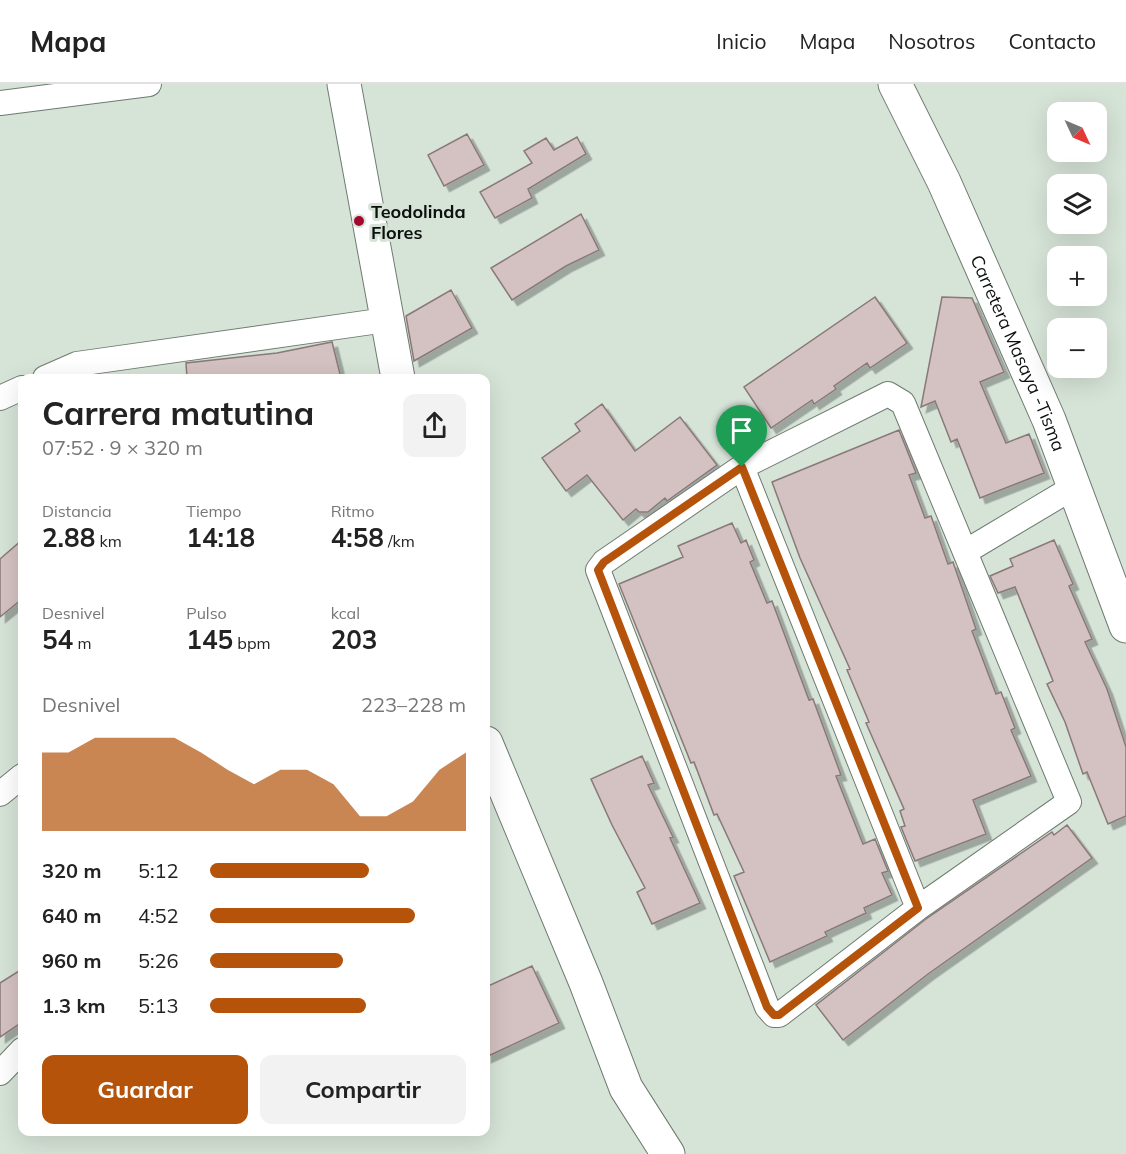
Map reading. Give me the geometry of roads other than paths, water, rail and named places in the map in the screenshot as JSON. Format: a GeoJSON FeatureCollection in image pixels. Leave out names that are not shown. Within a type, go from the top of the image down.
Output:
{"type":"FeatureCollection","features":[{"type":"Feature","properties":{"kind":"street"},"geometry":{"type":"LineString","coordinates":[[0,103],[80,88],[149,84]]}},
{"type":"Feature","properties":{"kind":"street"},"geometry":{"type":"LineString","coordinates":[[344,84],[397,374]]}},
{"type":"Feature","properties":{"kind":"street","name":"Carretera Masaya -Tisma"},"geometry":{"type":"LineString","coordinates":[[895,84],[949,193],[1049,420],[1126,626]]}},
{"type":"Feature","properties":{"kind":"street"},"geometry":{"type":"LineString","coordinates":[[54,374],[76,364],[386,320]]}},
{"type":"Feature","properties":{"kind":"street"},"geometry":{"type":"LineString","coordinates":[[888,394],[903,403],[1069,802],[918,908],[779,1015],[774,1015],[767,1007],[598,570],[604,562],[742,467],[888,394]]}},
{"type":"Feature","properties":{"kind":"street"},"geometry":{"type":"LineString","coordinates":[[742,467],[918,908]]}},
{"type":"Feature","properties":{"kind":"street"},"geometry":{"type":"LineString","coordinates":[[965,552],[1074,487]]}},
{"type":"Feature","properties":{"kind":"street"},"geometry":{"type":"LineString","coordinates":[[490,753],[582,972],[626,1088],[668,1154]]}},
{"type":"Feature","properties":{"kind":"street"},"geometry":{"type":"LineString","coordinates":[[0,794],[18,779]]}},
{"type":"Feature","properties":{"kind":"street"},"geometry":{"type":"LineString","coordinates":[[0,1073],[18,1054]]}},
{"type":"Feature","properties":{"kind":"place","name":"Teodolinda Flores"},"geometry":{"type":"Point","coordinates":[359,221]}}]}
